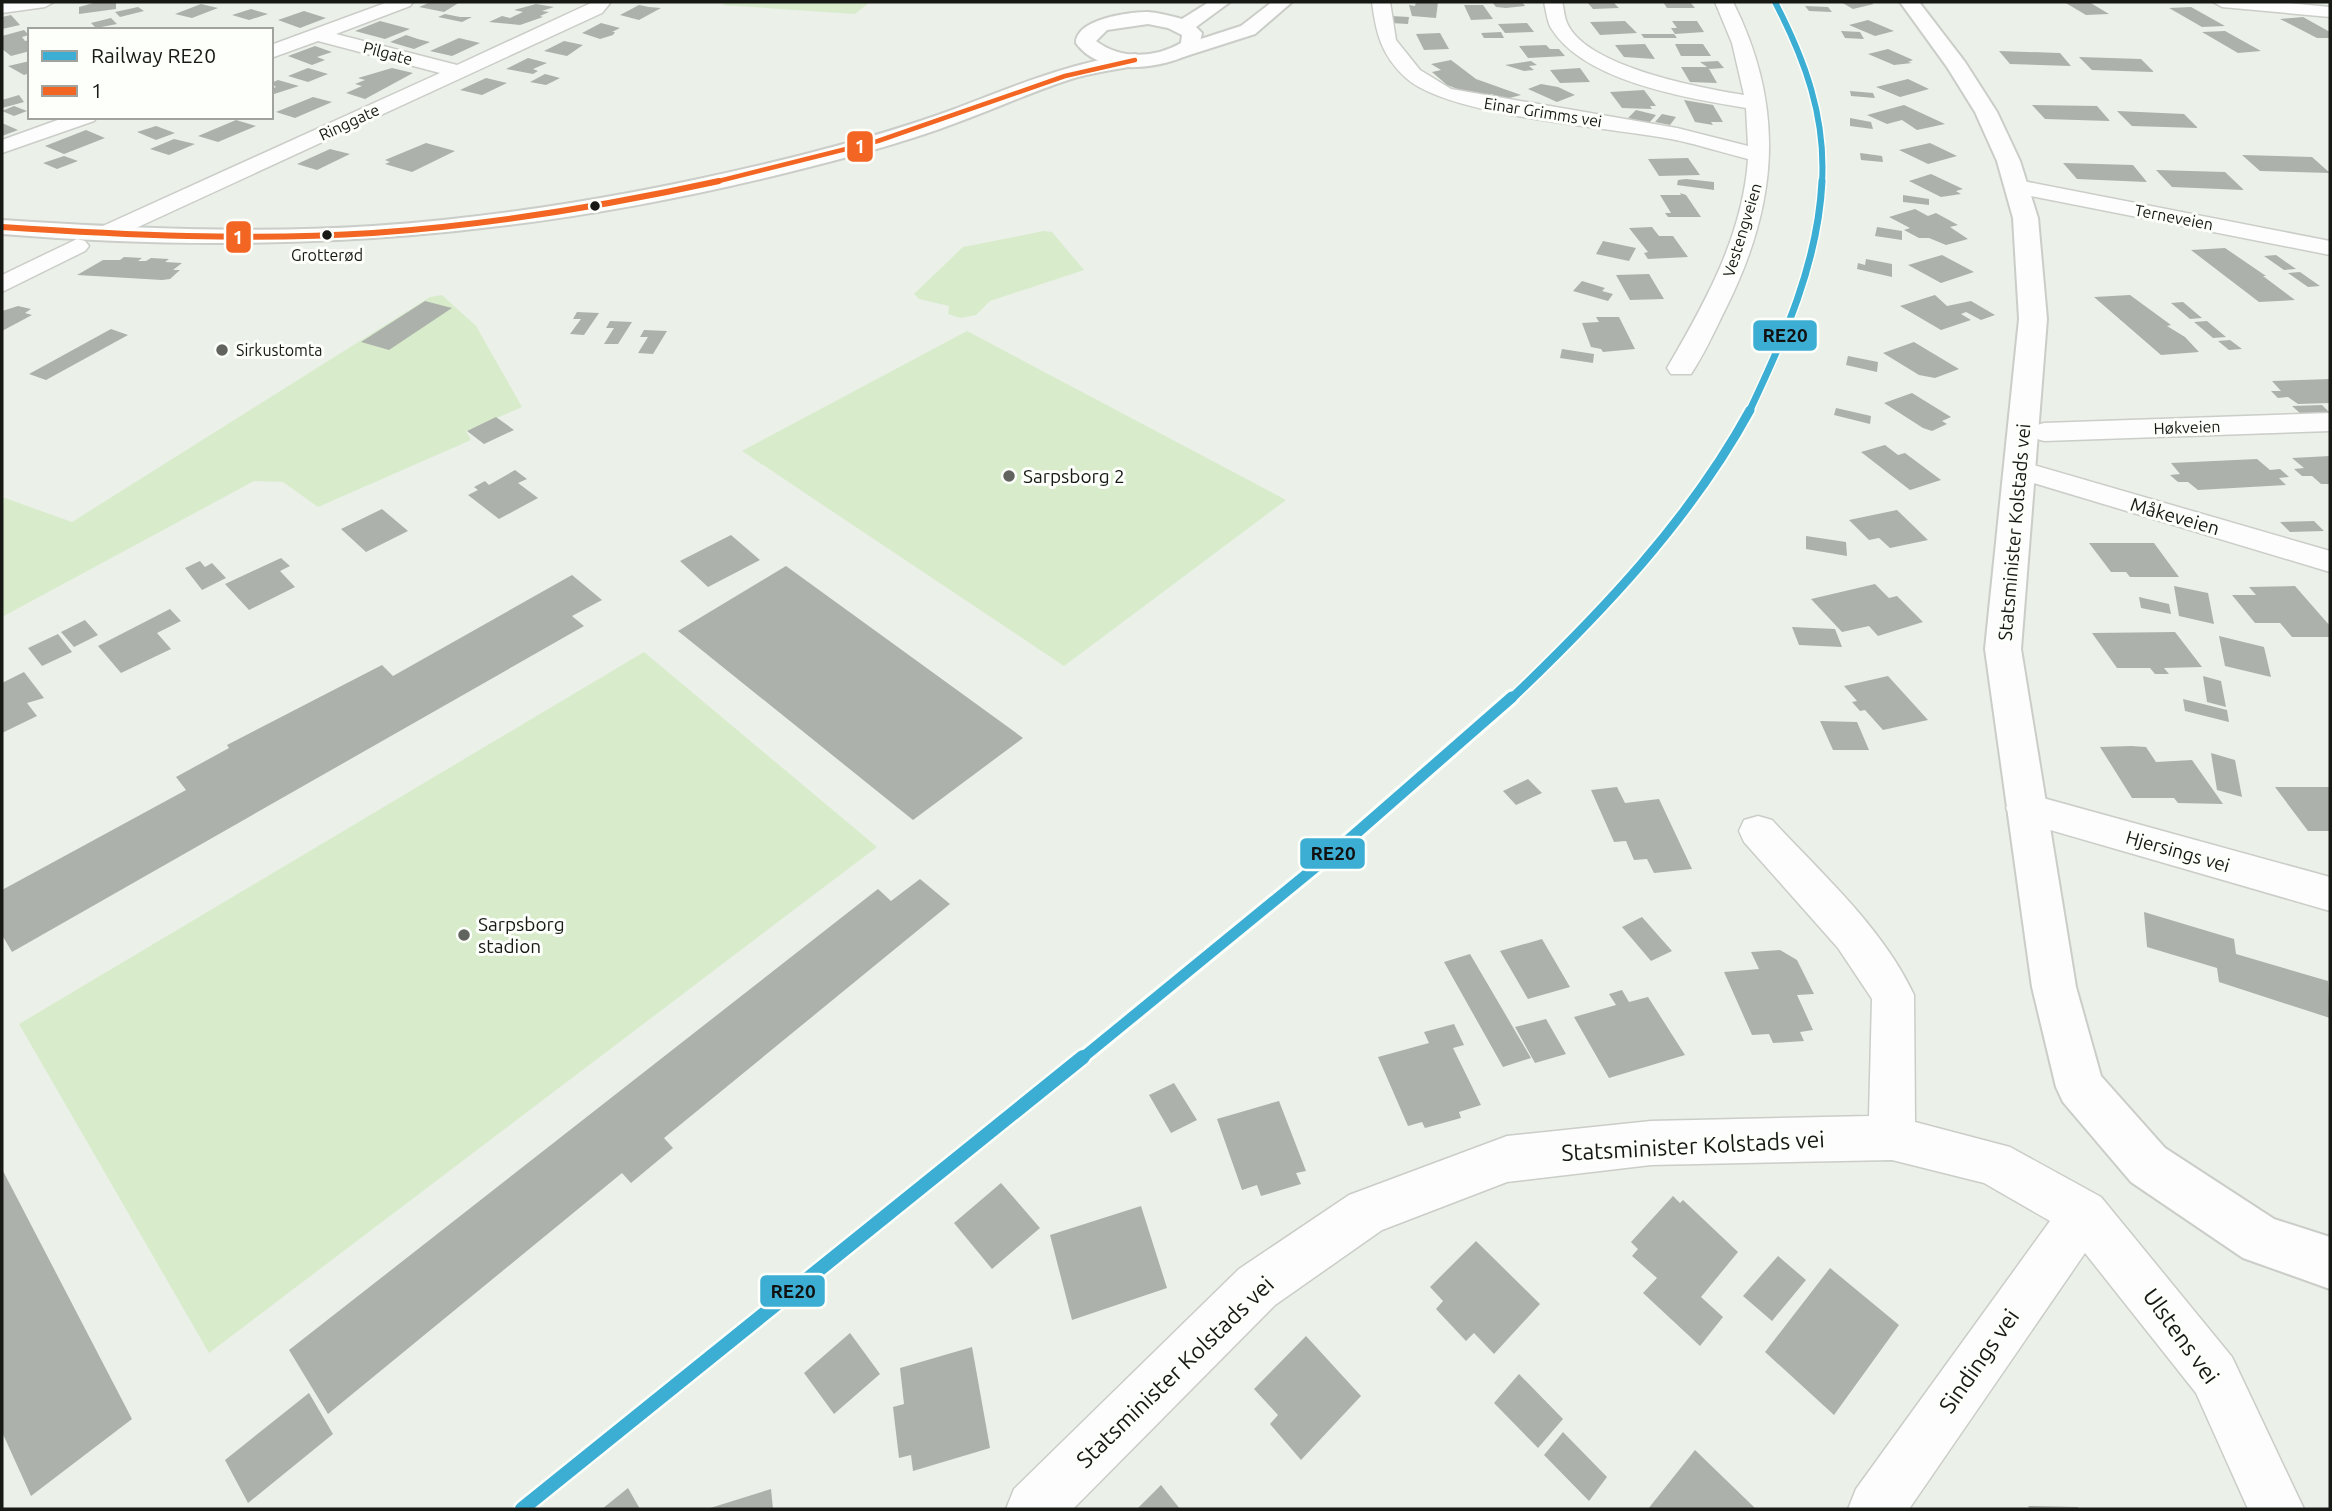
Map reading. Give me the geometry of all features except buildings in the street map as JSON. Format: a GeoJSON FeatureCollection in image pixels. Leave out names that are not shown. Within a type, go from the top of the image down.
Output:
{"type":"FeatureCollection","features":[{"type":"Feature","properties":{"kind":"street"},"geometry":{"type":"LineString","coordinates":[[273,51],[404,2]]}},
{"type":"Feature","properties":{"kind":"street"},"geometry":{"type":"LineString","coordinates":[[1086,43],[1086,37],[1101,25],[1148,18],[1192,2]]}},
{"type":"Feature","properties":{"kind":"street"},"geometry":{"type":"LineString","coordinates":[[1185,27],[1221,2]]}},
{"type":"Feature","properties":{"kind":"street"},"geometry":{"type":"LineString","coordinates":[[2,227],[269,237],[425,229],[586,207],[804,161],[941,121],[1069,74],[1113,61],[1153,59],[1183,51],[1239,33],[1261,22],[1283,2]]}},
{"type":"Feature","properties":{"kind":"street","name":"Einar Grimms vei"},"geometry":{"type":"LineString","coordinates":[[1381,2],[1387,41],[1413,74],[1444,93],[1475,101],[1677,134],[1758,155]]}},
{"type":"Feature","properties":{"kind":"street"},"geometry":{"type":"LineString","coordinates":[[1553,2],[1557,20],[1570,38],[1605,64],[1660,85],[1754,103]]}},
{"type":"Feature","properties":{"kind":"street","name":"Vestengveien"},"geometry":{"type":"LineString","coordinates":[[1681,368],[1730,274],[1758,180],[1754,103],[1747,66],[1734,21],[1724,2]]}},
{"type":"Feature","properties":{"kind":"street","name":"Statsminister Kolstads vei"},"geometry":{"type":"LineString","coordinates":[[1909,2],[1946,46],[1980,100],[2018,187],[2032,271],[2033,319],[2003,649],[2054,987],[2080,1087],[2148,1165],[2262,1240],[2330,1263]]}},
{"type":"Feature","properties":{"kind":"street"},"geometry":{"type":"LineString","coordinates":[[2222,2],[2330,12]]}},
{"type":"Feature","properties":{"kind":"street"},"geometry":{"type":"LineString","coordinates":[[2,8],[37,3],[48,21]]}},
{"type":"Feature","properties":{"kind":"street"},"geometry":{"type":"LineString","coordinates":[[562,4],[599,5]]}},
{"type":"Feature","properties":{"kind":"street","name":"Ringgate"},"geometry":{"type":"LineString","coordinates":[[113,230],[599,5]]}},
{"type":"Feature","properties":{"kind":"street"},"geometry":{"type":"LineString","coordinates":[[1148,18],[1185,27],[1239,33]]}},
{"type":"Feature","properties":{"kind":"street"},"geometry":{"type":"LineString","coordinates":[[1183,51],[1194,40],[1185,27]]}},
{"type":"Feature","properties":{"kind":"street","name":"Pilgate"},"geometry":{"type":"LineString","coordinates":[[317,35],[459,72]]}},
{"type":"Feature","properties":{"kind":"street"},"geometry":{"type":"LineString","coordinates":[[1086,43],[1103,55],[1135,60]]}},
{"type":"Feature","properties":{"kind":"street"},"geometry":{"type":"LineString","coordinates":[[2,213],[113,230],[361,225],[510,210],[618,192],[815,149],[925,117],[1061,61],[1086,43]]}},
{"type":"Feature","properties":{"kind":"street"},"geometry":{"type":"LineString","coordinates":[[2,147],[81,119]]}},
{"type":"Feature","properties":{"kind":"street","name":"Terneveien"},"geometry":{"type":"LineString","coordinates":[[2018,187],[2330,247]]}},
{"type":"Feature","properties":{"kind":"street"},"geometry":{"type":"LineString","coordinates":[[2,285],[78,246]]}},
{"type":"Feature","properties":{"kind":"street","name":"Høkveien"},"geometry":{"type":"LineString","coordinates":[[2044,432],[2330,422]]}},
{"type":"Feature","properties":{"kind":"street","name":"Måkeveien"},"geometry":{"type":"LineString","coordinates":[[2020,470],[2330,562]]}},
{"type":"Feature","properties":{"kind":"street","name":"Hjersings vei"},"geometry":{"type":"LineString","coordinates":[[2025,808],[2330,894]]}},
{"type":"Feature","properties":{"kind":"street"},"geometry":{"type":"LineString","coordinates":[[1758,831],[1853,936],[1893,995],[1892,1138]]}},
{"type":"Feature","properties":{"kind":"street","name":"Statsminister Kolstads vei"},"geometry":{"type":"LineString","coordinates":[[1034,1509],[1257,1287],[1366,1212],[1507,1159],[1651,1143],[1892,1138],[1993,1163],[2084,1214]]}},
{"type":"Feature","properties":{"kind":"street","name":"Sindings vei"},"geometry":{"type":"LineString","coordinates":[[1876,1509],[2084,1214]]}},
{"type":"Feature","properties":{"kind":"street","name":"Ulstens vei"},"geometry":{"type":"LineString","coordinates":[[2084,1214],[2157,1301],[2214,1375],[2276,1509]]}},
{"type":"Feature","properties":{"kind":"green space"},"geometry":{"type":"Polygon","coordinates":[[[728,2],[870,2],[855,14],[722,5],[728,2]]]}},
{"type":"Feature","properties":{"kind":"green space"},"geometry":{"type":"Polygon","coordinates":[[[1044,231],[1052,232],[1084,270],[990,301],[976,315],[960,318],[948,314],[949,306],[919,299],[914,294],[963,247],[1044,231]]]}},
{"type":"Feature","properties":{"kind":"green space"},"geometry":{"type":"Polygon","coordinates":[[[442,295],[476,326],[522,407],[466,431],[471,440],[318,507],[283,482],[254,481],[2,617],[2,497],[72,522],[430,297],[442,295]]]}},
{"type":"Feature","properties":{"kind":"green space","name":"Sarpsborg 2"},"geometry":{"type":"Polygon","coordinates":[[[967,331],[1286,500],[1064,666],[742,451],[967,331]]]}},
{"type":"Feature","properties":{"kind":"green space","name":"Sarpsborg stadion"},"geometry":{"type":"Polygon","coordinates":[[[644,652],[877,847],[209,1353],[19,1024],[644,652]]]}},
{"type":"Feature","properties":{"kind":"rail line","name":"RE20"},"geometry":{"type":"LineString","coordinates":[[522,1509],[1144,1008],[1417,783],[1564,648],[1633,574],[1696,495],[1749,412],[1790,325],[1816,234],[1823,171],[1821,124],[1805,67],[1775,2]]}},
{"type":"Feature","properties":{"kind":"transit line","name":"1"},"geometry":{"type":"LineString","coordinates":[[2,227],[141,235],[281,237],[373,233],[536,215],[643,197],[803,162],[916,130],[1042,83],[1088,69],[1135,60]]}},
{"type":"Feature","properties":{"kind":"place","name":"Grotterød"},"geometry":{"type":"Point","coordinates":[327,235]}},
{"type":"Feature","properties":{"kind":"place","name":"Sirkustomta"},"geometry":{"type":"Point","coordinates":[222,350]}},
{"type":"Feature","properties":{"kind":"place","name":"Sarpsborg 2"},"geometry":{"type":"Point","coordinates":[1009,476]}},
{"type":"Feature","properties":{"kind":"place","name":"Sarpsborg stadion"},"geometry":{"type":"Point","coordinates":[464,935]}}]}
